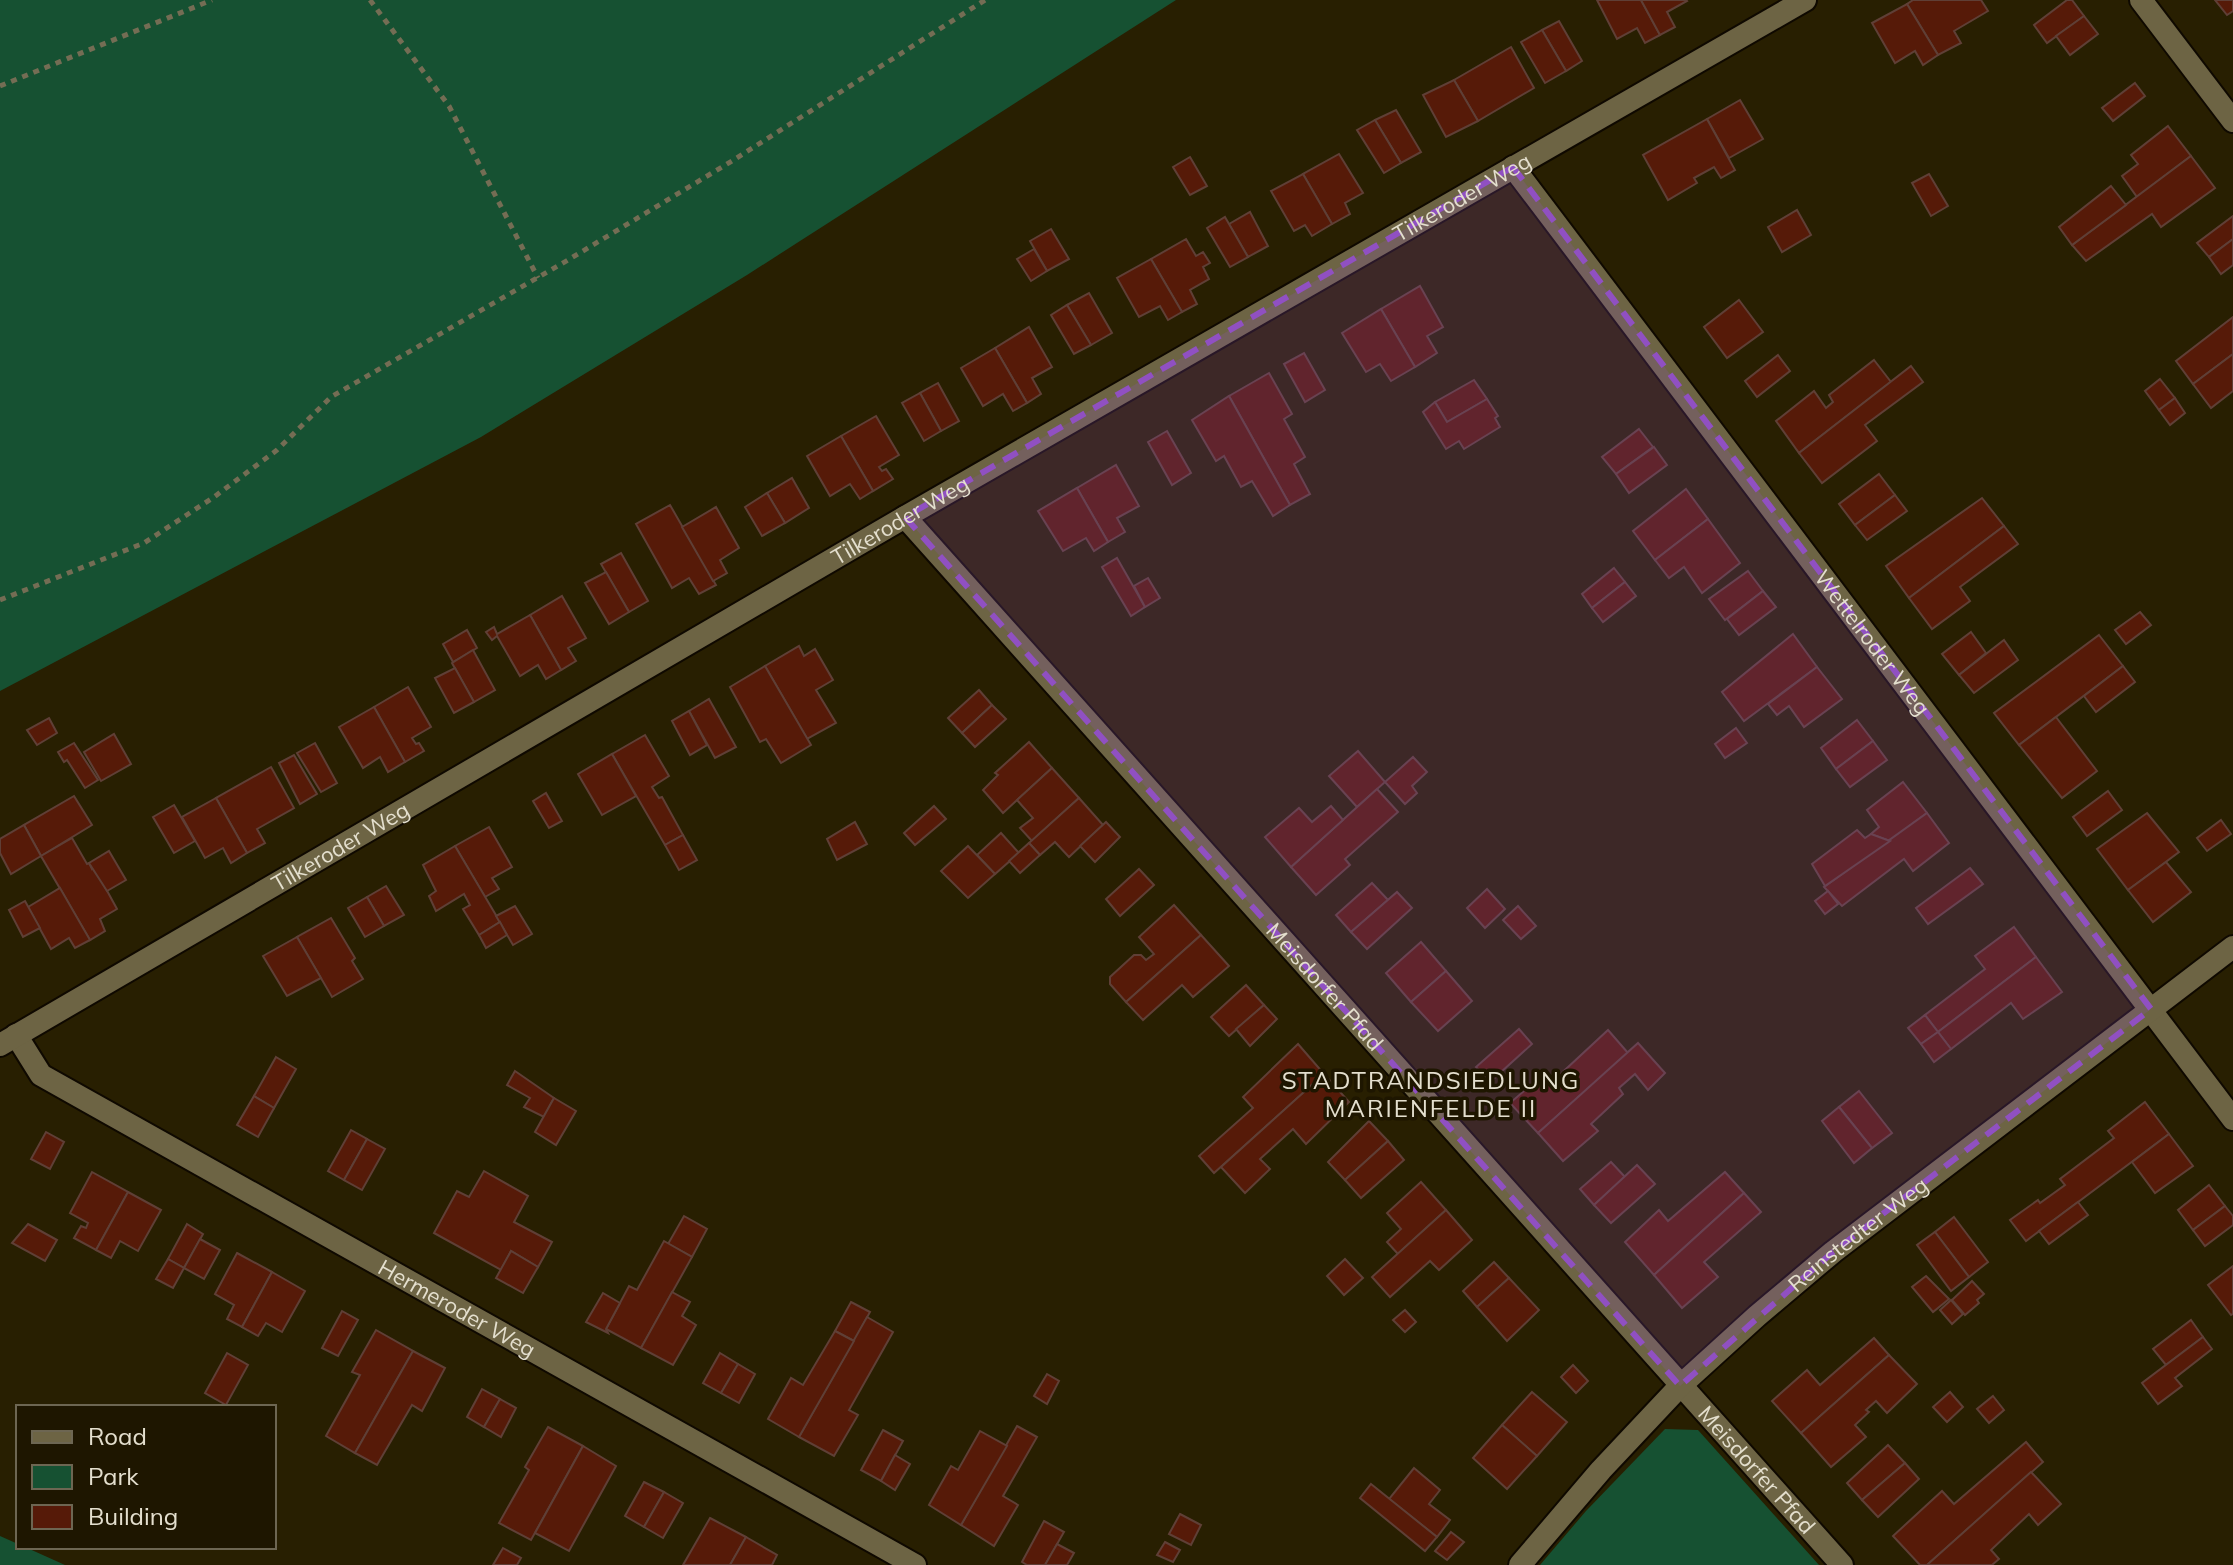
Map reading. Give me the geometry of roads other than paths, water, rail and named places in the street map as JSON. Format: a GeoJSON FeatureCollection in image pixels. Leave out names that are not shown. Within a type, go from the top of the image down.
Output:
{"type":"FeatureCollection","features":[{"type":"Feature","properties":{"kind":"street","name":"Tilkeroder Weg"},"geometry":{"type":"LineString","coordinates":[[8,1040],[905,517],[1805,0]]}},
{"type":"Feature","properties":{"kind":"street"},"geometry":{"type":"LineString","coordinates":[[2141,0],[2233,121]]}},
{"type":"Feature","properties":{"kind":"street","name":"Wettelroder Weg"},"geometry":{"type":"LineString","coordinates":[[1513,167],[2233,1119]]}},
{"type":"Feature","properties":{"kind":"street","name":"Meisdorfer Pfad"},"geometry":{"type":"LineString","coordinates":[[905,517],[1842,1565]]}},
{"type":"Feature","properties":{"kind":"street","name":"Reinstedter Weg"},"geometry":{"type":"LineString","coordinates":[[1520,1565],[1601,1470],[1680,1386],[1833,1252],[2233,947]]}},
{"type":"Feature","properties":{"kind":"street","name":"Hermeroder Weg"},"geometry":{"type":"LineString","coordinates":[[8,1040],[41,1075],[915,1565]]}},
{"type":"Feature","properties":{"kind":"district","name":"STADTRANDSIEDLUNG MARIENFELDE II"},"geometry":{"type":"Point","coordinates":[1431,1095]}}]}
